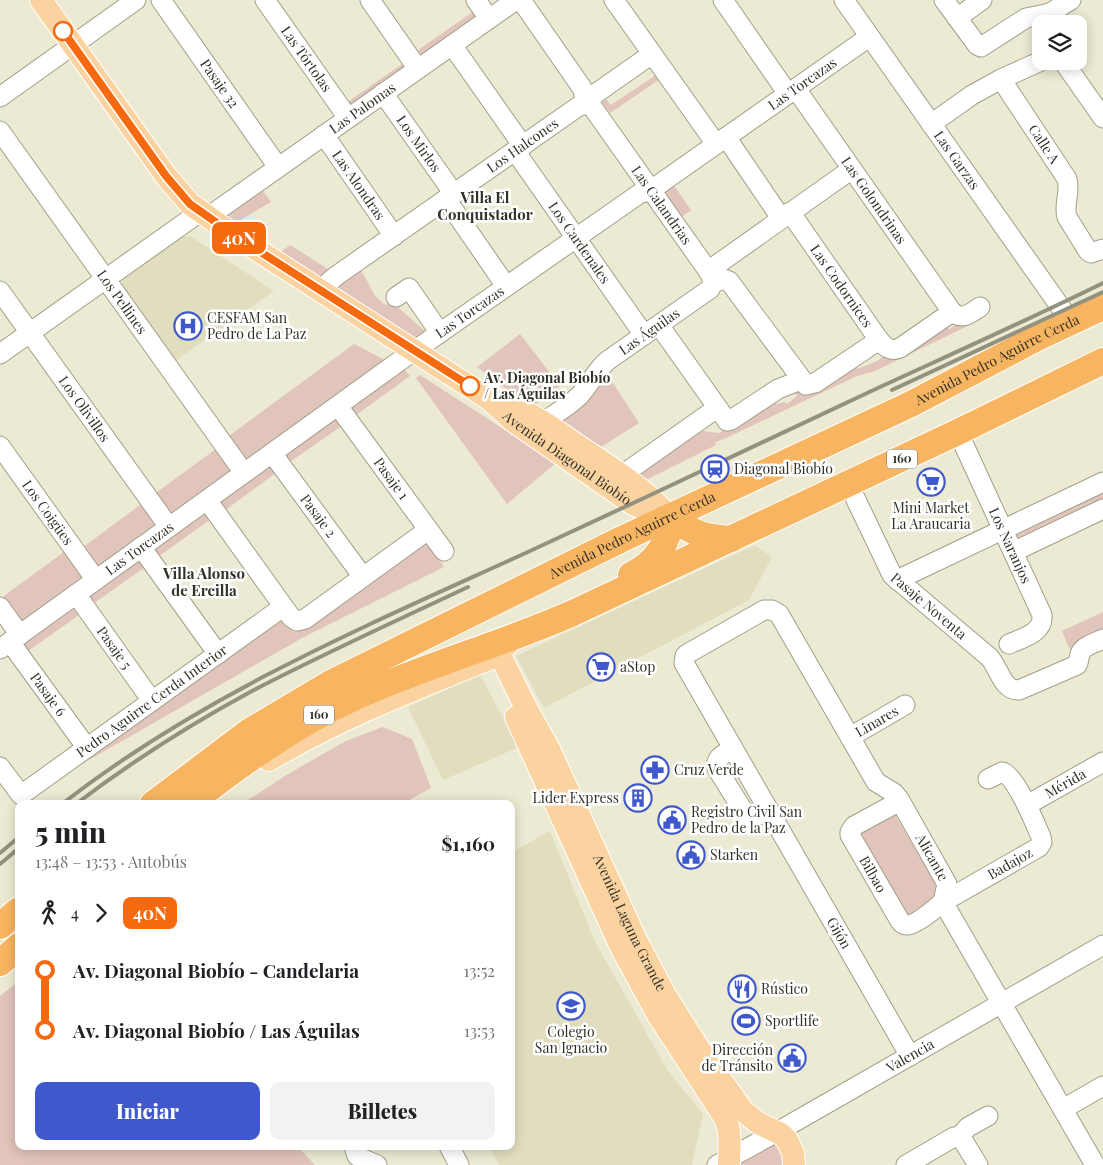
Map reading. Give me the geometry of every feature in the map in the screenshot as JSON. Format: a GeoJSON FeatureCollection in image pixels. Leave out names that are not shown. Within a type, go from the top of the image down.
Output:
{"type":"FeatureCollection","features":[{"type":"Feature","properties":{"kind":"highway","name":"Avenida Pedro Aguirre Cerda"},"geometry":{"type":"LineString","coordinates":[[184,798],[250,731],[331,684],[390,653],[670,517],[911,404],[1037,338],[1103,307]]}},
{"type":"Feature","properties":{"kind":"highway","name":"160"},"geometry":{"type":"LineString","coordinates":[[184,798],[329,710],[392,681],[501,650],[573,613],[958,432],[1103,361]]}},
{"type":"Feature","properties":{"kind":"highway"},"geometry":{"type":"LineString","coordinates":[[670,517],[696,533],[712,538],[731,539]]}},
{"type":"Feature","properties":{"kind":"highway"},"geometry":{"type":"LineString","coordinates":[[501,650],[565,607],[637,572],[655,557],[664,544],[670,527],[670,517]]}},
{"type":"Feature","properties":{"kind":"highway"},"geometry":{"type":"LineString","coordinates":[[0,926],[15,913]]}},
{"type":"Feature","properties":{"kind":"highway"},"geometry":{"type":"LineString","coordinates":[[0,963],[15,950]]}},
{"type":"Feature","properties":{"kind":"main road","name":"Avenida Diagonal Biobío"},"geometry":{"type":"LineString","coordinates":[[41,0],[173,186],[204,214],[488,399],[528,432],[633,504],[670,517]]}},
{"type":"Feature","properties":{"kind":"main road","name":"Avenida Diagonal Biobío"},"geometry":{"type":"LineString","coordinates":[[488,399],[523,411],[543,422],[622,475],[653,500],[670,517]]}},
{"type":"Feature","properties":{"kind":"main road","name":"Avenida Laguna Grande"},"geometry":{"type":"LineString","coordinates":[[501,650],[525,706],[548,748],[624,917],[665,995],[699,1049],[743,1111],[758,1123],[784,1136],[790,1144],[794,1165]]}},
{"type":"Feature","properties":{"kind":"main road","name":"Avenida Laguna Grande"},"geometry":{"type":"LineString","coordinates":[[501,650],[622,949],[658,1015],[725,1118],[730,1134],[725,1163]]}},
{"type":"Feature","properties":{"kind":"street"},"geometry":{"type":"LineString","coordinates":[[0,97],[136,0]]}},
{"type":"Feature","properties":{"kind":"street","name":"Pasaje 32"},"geometry":{"type":"LineString","coordinates":[[161,0],[278,167]]}},
{"type":"Feature","properties":{"kind":"street","name":"Las Tórtolas"},"geometry":{"type":"LineString","coordinates":[[265,0],[348,118]]}},
{"type":"Feature","properties":{"kind":"street"},"geometry":{"type":"LineString","coordinates":[[370,0],[418,69]]}},
{"type":"Feature","properties":{"kind":"street"},"geometry":{"type":"LineString","coordinates":[[476,0],[489,19]]}},
{"type":"Feature","properties":{"kind":"street","name":"Las Palomas"},"geometry":{"type":"LineString","coordinates":[[0,354],[106,279],[278,167],[516,0]]}},
{"type":"Feature","properties":{"kind":"street","name":"Las Calandrias"},"geometry":{"type":"LineString","coordinates":[[521,0],[582,88],[587,104],[593,108],[710,277]]}},
{"type":"Feature","properties":{"kind":"street","name":"Las Codornices"},"geometry":{"type":"LineString","coordinates":[[614,0],[652,54],[721,141],[786,215],[879,340],[890,349],[900,348],[952,312]]}},
{"type":"Feature","properties":{"kind":"street","name":"Las Golondrinas"},"geometry":{"type":"LineString","coordinates":[[723,0],[852,169],[952,312]]}},
{"type":"Feature","properties":{"kind":"street","name":"Las Garzas"},"geometry":{"type":"LineString","coordinates":[[844,0],[1071,322]]}},
{"type":"Feature","properties":{"kind":"street"},"geometry":{"type":"LineString","coordinates":[[944,0],[977,45],[982,47],[1026,18],[1050,13],[1071,0]]}},
{"type":"Feature","properties":{"kind":"street"},"geometry":{"type":"LineString","coordinates":[[957,18],[982,0]]}},
{"type":"Feature","properties":{"kind":"street","name":"Las Torcazas"},"geometry":{"type":"LineString","coordinates":[[10,642],[506,286],[639,194],[651,190],[869,37]]}},
{"type":"Feature","properties":{"kind":"street","name":"Los Cardenales"},"geometry":{"type":"LineString","coordinates":[[452,45],[576,238],[725,419],[731,420],[778,389],[808,381]]}},
{"type":"Feature","properties":{"kind":"street","name":"Los Halcones"},"geometry":{"type":"LineString","coordinates":[[320,290],[579,106],[587,104],[595,94],[652,54]]}},
{"type":"Feature","properties":{"kind":"street"},"geometry":{"type":"LineString","coordinates":[[931,124],[972,95],[1032,65]]}},
{"type":"Feature","properties":{"kind":"street"},"geometry":{"type":"LineString","coordinates":[[1069,70],[1103,118]]}},
{"type":"Feature","properties":{"kind":"street","name":"Calle A"},"geometry":{"type":"LineString","coordinates":[[1001,79],[1067,179],[1069,185],[1066,215],[1091,253],[1103,248]]}},
{"type":"Feature","properties":{"kind":"street","name":"Los Mirlos"},"geometry":{"type":"LineString","coordinates":[[383,93],[506,286]]}},
{"type":"Feature","properties":{"kind":"street","name":"Los Pellines"},"geometry":{"type":"LineString","coordinates":[[0,131],[244,473]]}},
{"type":"Feature","properties":{"kind":"street","name":"Las Alondras"},"geometry":{"type":"LineString","coordinates":[[324,135],[394,236]]}},
{"type":"Feature","properties":{"kind":"street","name":"Las Águilas"},"geometry":{"type":"LineString","coordinates":[[543,422],[573,401],[600,367],[710,289],[710,277],[786,215],[852,169]]}},
{"type":"Feature","properties":{"kind":"street"},"geometry":{"type":"LineString","coordinates":[[710,277],[729,281],[808,381],[879,340]]}},
{"type":"Feature","properties":{"kind":"street"},"geometry":{"type":"LineString","coordinates":[[396,297],[409,288],[440,333]]}},
{"type":"Feature","properties":{"kind":"street","name":"Los Olivillos"},"geometry":{"type":"LineString","coordinates":[[0,291],[169,527]]}},
{"type":"Feature","properties":{"kind":"street"},"geometry":{"type":"LineString","coordinates":[[952,312],[963,317],[980,307]]}},
{"type":"Feature","properties":{"kind":"street","name":"Pasaje 1"},"geometry":{"type":"LineString","coordinates":[[338,406],[444,551]]}},
{"type":"Feature","properties":{"kind":"street"},"geometry":{"type":"LineString","coordinates":[[622,475],[717,408]]}},
{"type":"Feature","properties":{"kind":"street","name":"Los Naranjos"},"geometry":{"type":"LineString","coordinates":[[958,432],[1040,611],[1042,620],[1037,630],[1009,644]]}},
{"type":"Feature","properties":{"kind":"street","name":"Los Coigües"},"geometry":{"type":"LineString","coordinates":[[0,446],[96,580]]}},
{"type":"Feature","properties":{"kind":"street","name":"Pasaje 2"},"geometry":{"type":"LineString","coordinates":[[272,453],[362,577]]}},
{"type":"Feature","properties":{"kind":"street"},"geometry":{"type":"LineString","coordinates":[[897,580],[1103,482]]}},
{"type":"Feature","properties":{"kind":"street","name":"Pasaje Noventa"},"geometry":{"type":"LineString","coordinates":[[848,483],[888,568],[897,580],[989,657],[1012,690],[1019,690],[1077,665],[1084,648],[1103,639]]}},
{"type":"Feature","properties":{"kind":"street"},"geometry":{"type":"LineString","coordinates":[[207,500],[283,607],[297,621],[304,619],[428,530]]}},
{"type":"Feature","properties":{"kind":"street"},"geometry":{"type":"LineString","coordinates":[[1013,552],[1103,509]]}},
{"type":"Feature","properties":{"kind":"street"},"geometry":{"type":"LineString","coordinates":[[141,548],[218,654]]}},
{"type":"Feature","properties":{"kind":"street","name":"Pasaje 5"},"geometry":{"type":"LineString","coordinates":[[76,594],[152,701]]}},
{"type":"Feature","properties":{"kind":"street","name":"Pasaje 6"},"geometry":{"type":"LineString","coordinates":[[0,607],[10,642],[87,748]]}},
{"type":"Feature","properties":{"kind":"street","name":"Pedro Aguirre Cerda Interior"},"geometry":{"type":"LineString","coordinates":[[0,767],[21,795],[283,607]]}},
{"type":"Feature","properties":{"kind":"street","name":"Alicante"},"geometry":{"type":"LineString","coordinates":[[723,632],[764,610],[772,610],[779,614],[876,782],[894,793],[900,801],[948,884],[943,902],[1095,1165]]}},
{"type":"Feature","properties":{"kind":"street","name":"Gijón"},"geometry":{"type":"LineString","coordinates":[[723,632],[685,656],[684,663],[910,1056]]}},
{"type":"Feature","properties":{"kind":"street","name":"Linares"},"geometry":{"type":"LineString","coordinates":[[850,737],[905,705]]}},
{"type":"Feature","properties":{"kind":"street","name":"Mérida"},"geometry":{"type":"LineString","coordinates":[[1027,805],[1103,762]]}},
{"type":"Feature","properties":{"kind":"street","name":"Badajoz"},"geometry":{"type":"LineString","coordinates":[[943,902],[1039,847],[1042,842],[1027,805],[1008,774],[1002,772],[988,779]]}},
{"type":"Feature","properties":{"kind":"street","name":"Bilbao"},"geometry":{"type":"LineString","coordinates":[[900,801],[854,826],[850,835],[903,925],[910,924],[929,914],[943,902]]}},
{"type":"Feature","properties":{"kind":"street","name":"Valencia"},"geometry":{"type":"LineString","coordinates":[[725,1163],[1103,945]]}},
{"type":"Feature","properties":{"kind":"street"},"geometry":{"type":"LineString","coordinates":[[1063,1109],[1103,1086]]}},
{"type":"Feature","properties":{"kind":"street"},"geometry":{"type":"LineString","coordinates":[[906,1165],[951,1139],[959,1138],[968,1127],[988,1116]]}},
{"type":"Feature","properties":{"kind":"street"},"geometry":{"type":"LineString","coordinates":[[959,1138],[965,1143],[978,1165]]}},
{"type":"Feature","properties":{"kind":"street"},"geometry":{"type":"LineString","coordinates":[[355,1150],[357,1156],[377,1165]]}},
{"type":"Feature","properties":{"kind":"street"},"geometry":{"type":"LineString","coordinates":[[451,1150],[459,1165]]}},
{"type":"Feature","properties":{"kind":"shaded area"},"geometry":{"type":"Polygon","coordinates":[[[474,11],[480,19],[424,59],[418,50],[474,11]]]}},
{"type":"Feature","properties":{"kind":"shaded area"},"geometry":{"type":"Polygon","coordinates":[[[405,62],[409,68],[350,111],[345,104],[405,62]]]}},
{"type":"Feature","properties":{"kind":"shaded area"},"geometry":{"type":"Polygon","coordinates":[[[656,75],[663,77],[610,113],[602,102],[606,99],[611,105],[656,75]]]}},
{"type":"Feature","properties":{"kind":"shaded area"},"geometry":{"type":"Polygon","coordinates":[[[673,184],[691,210],[680,218],[662,191],[673,184]]]}},
{"type":"Feature","properties":{"kind":"shaded area"},"geometry":{"type":"Polygon","coordinates":[[[261,188],[271,202],[237,222],[221,216],[261,188]]]}},
{"type":"Feature","properties":{"kind":"shaded area","name":"CESFAM San Pedro de La Paz"},"geometry":{"type":"Polygon","coordinates":[[[182,236],[190,236],[274,291],[175,361],[122,286],[123,277],[182,236]]]}},
{"type":"Feature","properties":{"kind":"shaded area"},"geometry":{"type":"Polygon","coordinates":[[[290,245],[331,271],[320,277],[277,255],[290,245]]]}},
{"type":"Feature","properties":{"kind":"shaded area"},"geometry":{"type":"Polygon","coordinates":[[[360,268],[375,296],[385,305],[392,302],[426,332],[411,342],[330,288],[360,268]]]}},
{"type":"Feature","properties":{"kind":"shaded area"},"geometry":{"type":"Polygon","coordinates":[[[977,311],[982,319],[875,371],[857,376],[715,442],[716,445],[644,481],[633,472],[697,425],[702,431],[719,433],[770,399],[777,404],[784,402],[787,404],[797,396],[795,393],[841,362],[850,360],[858,369],[877,361],[934,321],[950,329],[977,311]]]}},
{"type":"Feature","properties":{"kind":"shaded area"},"geometry":{"type":"Polygon","coordinates":[[[520,334],[560,386],[531,408],[477,367],[520,334]]]}},
{"type":"Feature","properties":{"kind":"shaded area"},"geometry":{"type":"Polygon","coordinates":[[[354,344],[387,361],[244,462],[226,438],[354,344]]]}},
{"type":"Feature","properties":{"kind":"shaded area"},"geometry":{"type":"Polygon","coordinates":[[[404,369],[410,376],[352,418],[347,410],[404,369]]]}},
{"type":"Feature","properties":{"kind":"shaded area"},"geometry":{"type":"Polygon","coordinates":[[[606,372],[639,423],[601,447],[562,420],[606,372]]]}},
{"type":"Feature","properties":{"kind":"shaded area"},"geometry":{"type":"Polygon","coordinates":[[[420,375],[556,463],[507,504],[416,378],[420,375]]]}},
{"type":"Feature","properties":{"kind":"shaded area"},"geometry":{"type":"Polygon","coordinates":[[[337,416],[343,425],[287,464],[281,456],[337,416]]]}},
{"type":"Feature","properties":{"kind":"shaded area"},"geometry":{"type":"Polygon","coordinates":[[[220,446],[235,468],[168,516],[153,495],[220,446]]]}},
{"type":"Feature","properties":{"kind":"shaded area"},"geometry":{"type":"Polygon","coordinates":[[[274,462],[280,470],[220,514],[214,505],[274,462]]]}},
{"type":"Feature","properties":{"kind":"shaded area"},"geometry":{"type":"Polygon","coordinates":[[[1103,488],[1103,505],[1014,547],[1008,533],[1103,488]]]}},
{"type":"Feature","properties":{"kind":"shaded area"},"geometry":{"type":"Polygon","coordinates":[[[144,502],[160,524],[96,568],[82,548],[144,502]]]}},
{"type":"Feature","properties":{"kind":"shaded area"},"geometry":{"type":"Polygon","coordinates":[[[206,511],[211,519],[155,559],[149,552],[206,511]]]}},
{"type":"Feature","properties":{"kind":"shaded area"},"geometry":{"type":"Polygon","coordinates":[[[425,538],[444,567],[302,638],[89,760],[86,755],[281,615],[294,632],[425,538]]]}},
{"type":"Feature","properties":{"kind":"shaded area"},"geometry":{"type":"Polygon","coordinates":[[[755,545],[772,557],[749,600],[544,708],[516,656],[755,545]]]}},
{"type":"Feature","properties":{"kind":"shaded area"},"geometry":{"type":"Polygon","coordinates":[[[64,552],[83,579],[20,624],[1,598],[64,552]]]}},
{"type":"Feature","properties":{"kind":"shaded area"},"geometry":{"type":"Polygon","coordinates":[[[141,557],[148,565],[90,606],[84,598],[141,557]]]}},
{"type":"Feature","properties":{"kind":"shaded area"},"geometry":{"type":"Polygon","coordinates":[[[73,607],[79,615],[24,654],[18,646],[73,607]]]}},
{"type":"Feature","properties":{"kind":"shaded area"},"geometry":{"type":"Polygon","coordinates":[[[1103,612],[1103,634],[1070,650],[1062,631],[1103,612]]]}},
{"type":"Feature","properties":{"kind":"shaded area"},"geometry":{"type":"Polygon","coordinates":[[[480,675],[519,747],[443,780],[408,707],[480,675]]]}},
{"type":"Feature","properties":{"kind":"shaded area"},"geometry":{"type":"Polygon","coordinates":[[[383,727],[412,739],[431,788],[409,800],[248,800],[288,774],[346,741],[383,727]]]}},
{"type":"Feature","properties":{"kind":"shaded area"},"geometry":{"type":"Polygon","coordinates":[[[894,813],[940,894],[910,921],[857,829],[894,813]]]}},
{"type":"Feature","properties":{"kind":"shaded area","name":"Colegio San Ignacio"},"geometry":{"type":"Polygon","coordinates":[[[550,831],[595,942],[668,1071],[703,1114],[692,1165],[499,1165],[491,1150],[515,1150],[515,851],[550,831]]]}},
{"type":"Feature","properties":{"kind":"shaded area"},"geometry":{"type":"Polygon","coordinates":[[[15,984],[15,1150],[301,1150],[315,1165],[0,1165],[0,996],[15,984]]]}},
{"type":"Feature","properties":{"kind":"shaded area"},"geometry":{"type":"Polygon","coordinates":[[[777,1140],[786,1165],[736,1165],[777,1140]]]}},
{"type":"Feature","properties":{"kind":"railway"},"geometry":{"type":"LineString","coordinates":[[68,800],[172,728],[288,664],[408,606],[574,531],[1103,283]]}},
{"type":"Feature","properties":{"kind":"railway"},"geometry":{"type":"LineString","coordinates":[[892,390],[1103,292]]}},
{"type":"Feature","properties":{"kind":"railway"},"geometry":{"type":"LineString","coordinates":[[81,800],[140,758],[252,691],[468,587]]}},
{"type":"Feature","properties":{"kind":"railway"},"geometry":{"type":"LineString","coordinates":[[0,853],[15,840]]}},
{"type":"Feature","properties":{"kind":"railway"},"geometry":{"type":"LineString","coordinates":[[0,864],[15,851]]}},
{"type":"Feature","properties":{"kind":"bus line","name":"40N"},"geometry":{"type":"LineString","coordinates":[[63,31],[173,186],[190,204],[234,235],[470,386]]}},
{"type":"Feature","properties":{"kind":"place","name":"CESFAM San Pedro de La Paz"},"geometry":{"type":"Point","coordinates":[188,326]}},
{"type":"Feature","properties":{"kind":"place","name":"Av. Diagonal Biobío / Las Águilas"},"geometry":{"type":"Point","coordinates":[470,386]}},
{"type":"Feature","properties":{"kind":"place","name":"Diagonal Biobío"},"geometry":{"type":"Point","coordinates":[715,469]}},
{"type":"Feature","properties":{"kind":"place","name":"Mini Market La Araucaria"},"geometry":{"type":"Point","coordinates":[931,482]}},
{"type":"Feature","properties":{"kind":"place","name":"aStop"},"geometry":{"type":"Point","coordinates":[601,667]}},
{"type":"Feature","properties":{"kind":"place","name":"Cruz Verde"},"geometry":{"type":"Point","coordinates":[655,770]}},
{"type":"Feature","properties":{"kind":"place","name":"Lider Express"},"geometry":{"type":"Point","coordinates":[638,798]}},
{"type":"Feature","properties":{"kind":"place","name":"Registro Civil San Pedro de la Paz"},"geometry":{"type":"Point","coordinates":[672,820]}},
{"type":"Feature","properties":{"kind":"place","name":"Starken"},"geometry":{"type":"Point","coordinates":[691,855]}},
{"type":"Feature","properties":{"kind":"place","name":"Rústico"},"geometry":{"type":"Point","coordinates":[742,989]}},
{"type":"Feature","properties":{"kind":"place","name":"Colegio San Ignacio"},"geometry":{"type":"Point","coordinates":[571,1006]}},
{"type":"Feature","properties":{"kind":"place","name":"Sportlife"},"geometry":{"type":"Point","coordinates":[746,1021]}},
{"type":"Feature","properties":{"kind":"place","name":"Dirección de Tránsito"},"geometry":{"type":"Point","coordinates":[792,1058]}},
{"type":"Feature","properties":{"kind":"district","name":"Villa El Conquistador"},"geometry":{"type":"Point","coordinates":[485,206]}},
{"type":"Feature","properties":{"kind":"district","name":"Villa Alonso de Ercilla"},"geometry":{"type":"Point","coordinates":[204,582]}}]}
